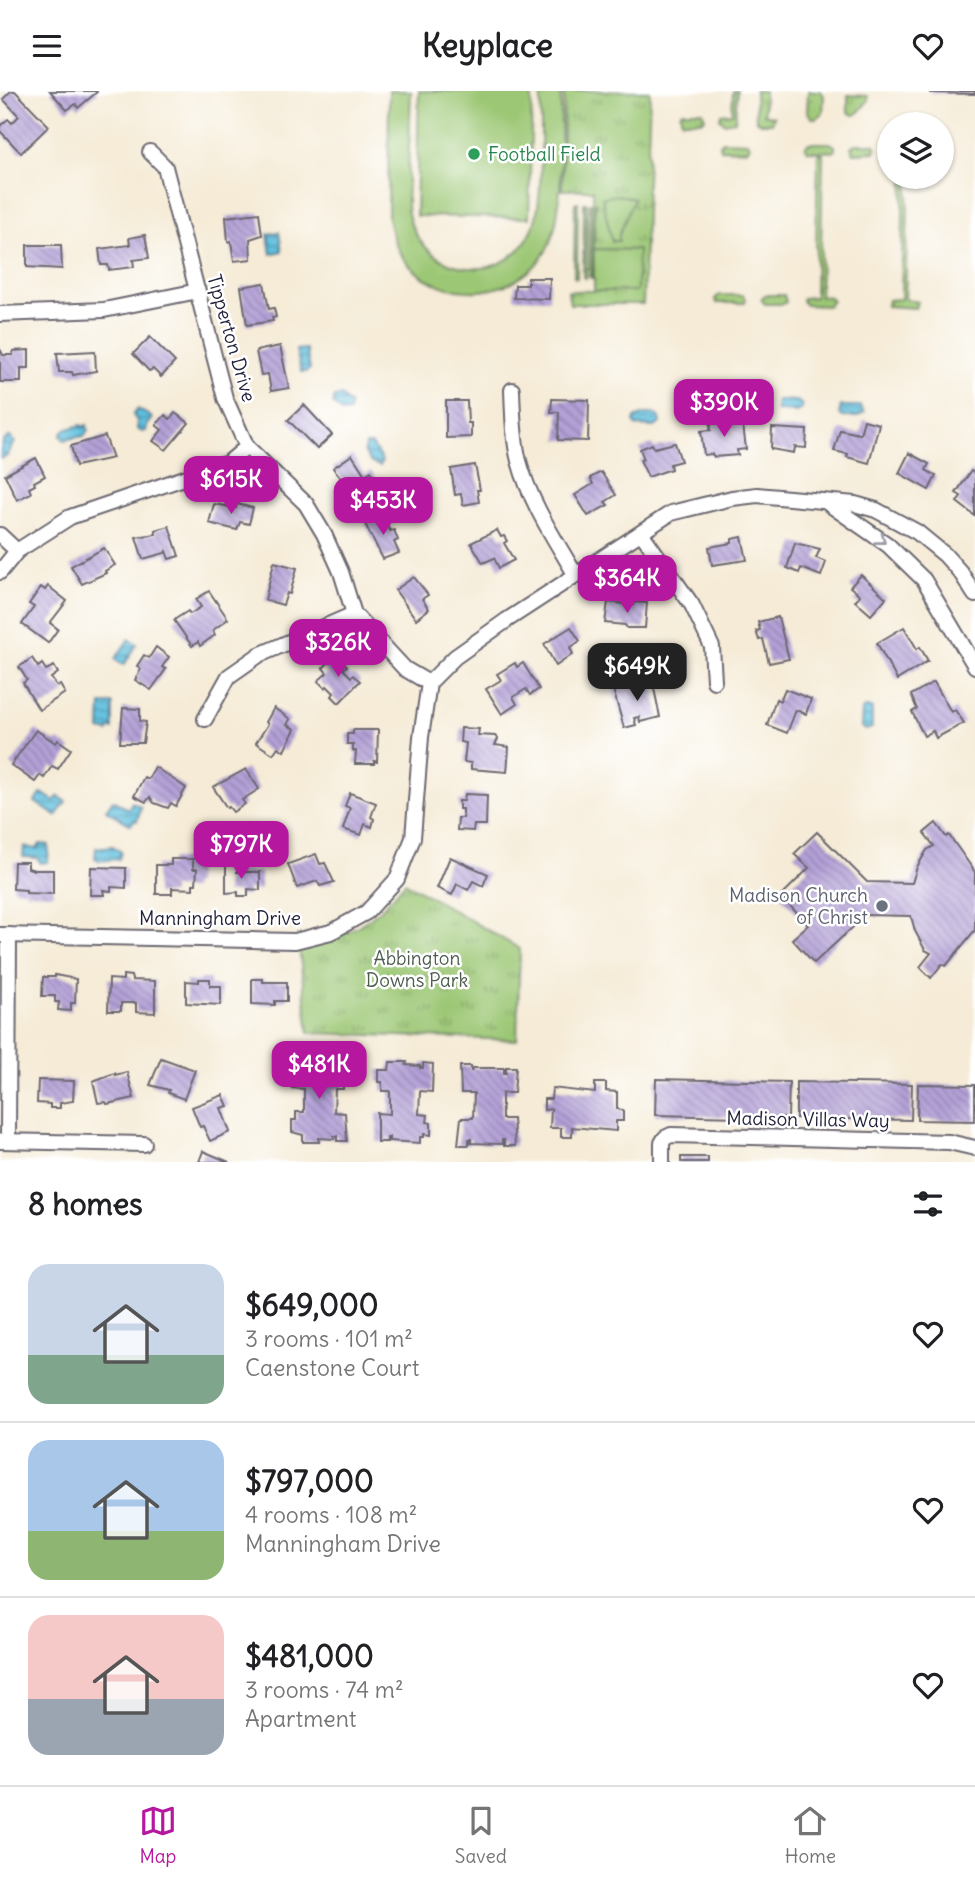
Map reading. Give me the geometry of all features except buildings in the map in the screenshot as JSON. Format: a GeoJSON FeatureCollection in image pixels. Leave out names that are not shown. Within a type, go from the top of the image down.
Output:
{"type":"FeatureCollection","features":[{"type":"Feature","properties":{"kind":"street","name":"Tipperton Drive"},"geometry":{"type":"LineString","coordinates":[[150,152],[165,167],[225,398],[247,447],[306,504],[324,534],[341,572],[354,614],[405,669],[429,683]]}},
{"type":"Feature","properties":{"kind":"street"},"geometry":{"type":"LineString","coordinates":[[0,314],[104,310],[198,291]]}},
{"type":"Feature","properties":{"kind":"street"},"geometry":{"type":"LineString","coordinates":[[512,390],[519,460],[531,496],[575,574]]}},
{"type":"Feature","properties":{"kind":"street"},"geometry":{"type":"LineString","coordinates":[[0,572],[17,551],[70,517],[228,463],[247,447]]}},
{"type":"Feature","properties":{"kind":"street"},"geometry":{"type":"LineString","coordinates":[[429,683],[455,657],[575,574],[642,534],[671,513],[732,498],[770,496],[855,504],[876,510],[917,532],[945,555],[975,595]]}},
{"type":"Feature","properties":{"kind":"street"},"geometry":{"type":"LineString","coordinates":[[825,502],[888,545],[925,580],[975,666]]}},
{"type":"Feature","properties":{"kind":"street"},"geometry":{"type":"LineString","coordinates":[[642,534],[692,605],[712,647],[714,681]]}},
{"type":"Feature","properties":{"kind":"street"},"geometry":{"type":"LineString","coordinates":[[0,535],[17,551]]}},
{"type":"Feature","properties":{"kind":"street"},"geometry":{"type":"LineString","coordinates":[[205,719],[229,676],[259,655],[354,614]]}},
{"type":"Feature","properties":{"kind":"street","name":"Manningham Drive"},"geometry":{"type":"LineString","coordinates":[[5,935],[296,941],[331,932],[367,912],[397,880],[413,838],[421,737],[429,683]]}},
{"type":"Feature","properties":{"kind":"street"},"geometry":{"type":"LineString","coordinates":[[5,935],[4,1141],[144,1144]]}},
{"type":"Feature","properties":{"kind":"street","name":"Madison Villas Way"},"geometry":{"type":"LineString","coordinates":[[662,1162],[662,1143],[671,1135],[949,1142],[975,1148]]}},
{"type":"Feature","properties":{"kind":"green space"},"geometry":{"type":"Polygon","coordinates":[[[389,91],[411,91],[407,208],[414,230],[426,248],[443,260],[462,267],[482,268],[502,262],[519,250],[532,230],[539,201],[541,91],[561,91],[560,195],[557,216],[547,249],[535,266],[501,287],[462,291],[425,278],[404,260],[395,243],[388,217],[389,91]]]}},
{"type":"Feature","properties":{"kind":"green space","name":"Football Field"},"geometry":{"type":"Polygon","coordinates":[[[419,91],[532,91],[529,218],[416,216],[419,91]]]}},
{"type":"Feature","properties":{"kind":"green space"},"geometry":{"type":"Polygon","coordinates":[[[564,91],[650,91],[643,304],[570,304],[568,291],[637,291],[637,250],[594,249],[593,190],[562,190],[564,91]]]}},
{"type":"Feature","properties":{"kind":"green space"},"geometry":{"type":"Polygon","coordinates":[[[733,91],[737,91],[735,121],[724,123],[720,119],[721,114],[732,113],[733,91]]]}},
{"type":"Feature","properties":{"kind":"green space"},"geometry":{"type":"Polygon","coordinates":[[[755,91],[764,91],[764,114],[774,117],[772,123],[760,123],[756,120],[755,91]]]}},
{"type":"Feature","properties":{"kind":"green space"},"geometry":{"type":"Polygon","coordinates":[[[808,91],[821,91],[824,96],[823,113],[817,118],[812,118],[807,112],[808,91]]]}},
{"type":"Feature","properties":{"kind":"green space"},"geometry":{"type":"Polygon","coordinates":[[[848,95],[868,96],[868,101],[857,114],[848,112],[848,95]]]}},
{"type":"Feature","properties":{"kind":"green space"},"geometry":{"type":"Polygon","coordinates":[[[703,111],[705,118],[701,121],[682,121],[680,113],[703,111]]]}},
{"type":"Feature","properties":{"kind":"green space"},"geometry":{"type":"Polygon","coordinates":[[[723,141],[748,142],[750,146],[747,150],[721,149],[720,144],[723,141]]]}},
{"type":"Feature","properties":{"kind":"green space"},"geometry":{"type":"Polygon","coordinates":[[[809,143],[830,143],[835,149],[834,152],[808,151],[805,147],[809,143]]]}},
{"type":"Feature","properties":{"kind":"green space"},"geometry":{"type":"Polygon","coordinates":[[[855,144],[874,144],[875,152],[854,153],[851,147],[855,144]]]}},
{"type":"Feature","properties":{"kind":"green space"},"geometry":{"type":"Polygon","coordinates":[[[818,153],[823,154],[820,296],[830,297],[832,300],[828,306],[806,305],[802,301],[803,298],[815,297],[818,153]]]}},
{"type":"Feature","properties":{"kind":"green space"},"geometry":{"type":"Polygon","coordinates":[[[904,189],[909,189],[905,299],[918,302],[915,308],[887,306],[888,300],[901,299],[904,189]]]}},
{"type":"Feature","properties":{"kind":"green space"},"geometry":{"type":"Polygon","coordinates":[[[617,195],[634,198],[619,241],[612,241],[602,198],[617,195]]]}},
{"type":"Feature","properties":{"kind":"green space"},"geometry":{"type":"Polygon","coordinates":[[[575,203],[578,203],[577,278],[574,277],[575,203]]]}},
{"type":"Feature","properties":{"kind":"green space"},"geometry":{"type":"Polygon","coordinates":[[[584,203],[587,203],[586,278],[583,277],[584,203]]]}},
{"type":"Feature","properties":{"kind":"green space"},"geometry":{"type":"Polygon","coordinates":[[[590,203],[593,203],[592,278],[589,277],[590,203]]]}},
{"type":"Feature","properties":{"kind":"green space"},"geometry":{"type":"Polygon","coordinates":[[[594,249],[638,250],[637,291],[594,291],[594,249]]]}},
{"type":"Feature","properties":{"kind":"green space"},"geometry":{"type":"Polygon","coordinates":[[[719,295],[743,295],[746,300],[744,303],[717,303],[715,299],[719,295]]]}},
{"type":"Feature","properties":{"kind":"green space"},"geometry":{"type":"Polygon","coordinates":[[[765,295],[784,295],[786,302],[765,304],[761,299],[765,295]]]}},
{"type":"Feature","properties":{"kind":"green space","name":"Abbington Downs Park"},"geometry":{"type":"Polygon","coordinates":[[[405,882],[520,949],[517,1040],[309,1033],[299,948],[332,939],[359,925],[383,907],[405,882]]]}},
{"type":"Feature","properties":{"kind":"water"},"geometry":{"type":"Polygon","coordinates":[[[279,232],[282,251],[271,254],[268,234],[279,232]]]}},
{"type":"Feature","properties":{"kind":"water"},"geometry":{"type":"Polygon","coordinates":[[[306,349],[310,369],[301,372],[296,350],[306,349]]]}},
{"type":"Feature","properties":{"kind":"water"},"geometry":{"type":"Polygon","coordinates":[[[341,396],[350,405],[349,412],[343,413],[333,404],[334,397],[341,396]]]}},
{"type":"Feature","properties":{"kind":"water"},"geometry":{"type":"Polygon","coordinates":[[[777,400],[797,401],[802,405],[801,409],[796,412],[778,411],[777,400]]]}},
{"type":"Feature","properties":{"kind":"water"},"geometry":{"type":"Polygon","coordinates":[[[841,406],[860,406],[864,413],[857,417],[842,417],[839,414],[841,406]]]}},
{"type":"Feature","properties":{"kind":"water"},"geometry":{"type":"Polygon","coordinates":[[[138,409],[151,417],[146,431],[137,429],[137,421],[133,415],[138,409]]]}},
{"type":"Feature","properties":{"kind":"water"},"geometry":{"type":"Polygon","coordinates":[[[644,414],[655,414],[660,418],[660,423],[655,427],[637,426],[635,418],[644,414]]]}},
{"type":"Feature","properties":{"kind":"water"},"geometry":{"type":"Polygon","coordinates":[[[87,425],[88,431],[84,436],[64,440],[61,435],[64,430],[87,425]]]}},
{"type":"Feature","properties":{"kind":"water"},"geometry":{"type":"Polygon","coordinates":[[[10,437],[15,442],[7,456],[1,459],[3,443],[10,437]]]}},
{"type":"Feature","properties":{"kind":"water"},"geometry":{"type":"Polygon","coordinates":[[[366,445],[372,445],[382,461],[380,466],[371,463],[364,452],[366,445]]]}},
{"type":"Feature","properties":{"kind":"water"},"geometry":{"type":"Polygon","coordinates":[[[129,639],[137,644],[124,665],[115,659],[129,639]]]}},
{"type":"Feature","properties":{"kind":"water"},"geometry":{"type":"Polygon","coordinates":[[[101,704],[113,704],[113,729],[109,729],[109,732],[100,730],[101,704]]]}},
{"type":"Feature","properties":{"kind":"water"},"geometry":{"type":"Polygon","coordinates":[[[867,707],[872,709],[872,728],[866,730],[861,727],[862,710],[867,707]]]}},
{"type":"Feature","properties":{"kind":"water"},"geometry":{"type":"Polygon","coordinates":[[[42,793],[54,801],[59,796],[66,802],[56,816],[35,802],[42,793]]]}},
{"type":"Feature","properties":{"kind":"water"},"geometry":{"type":"Polygon","coordinates":[[[113,800],[128,809],[132,802],[141,807],[137,821],[134,820],[131,825],[106,810],[113,800]]]}},
{"type":"Feature","properties":{"kind":"water"},"geometry":{"type":"Polygon","coordinates":[[[40,844],[49,845],[48,862],[41,863],[37,858],[23,857],[24,847],[37,849],[40,844]]]}},
{"type":"Feature","properties":{"kind":"water"},"geometry":{"type":"Polygon","coordinates":[[[113,846],[121,852],[119,859],[99,861],[95,858],[96,848],[113,846]]]}},
{"type":"Feature","properties":{"kind":"place","name":"Football Field"},"geometry":{"type":"Point","coordinates":[474,154]}},
{"type":"Feature","properties":{"kind":"place","name":"Madison Church of Christ"},"geometry":{"type":"Point","coordinates":[882,906]}}]}
